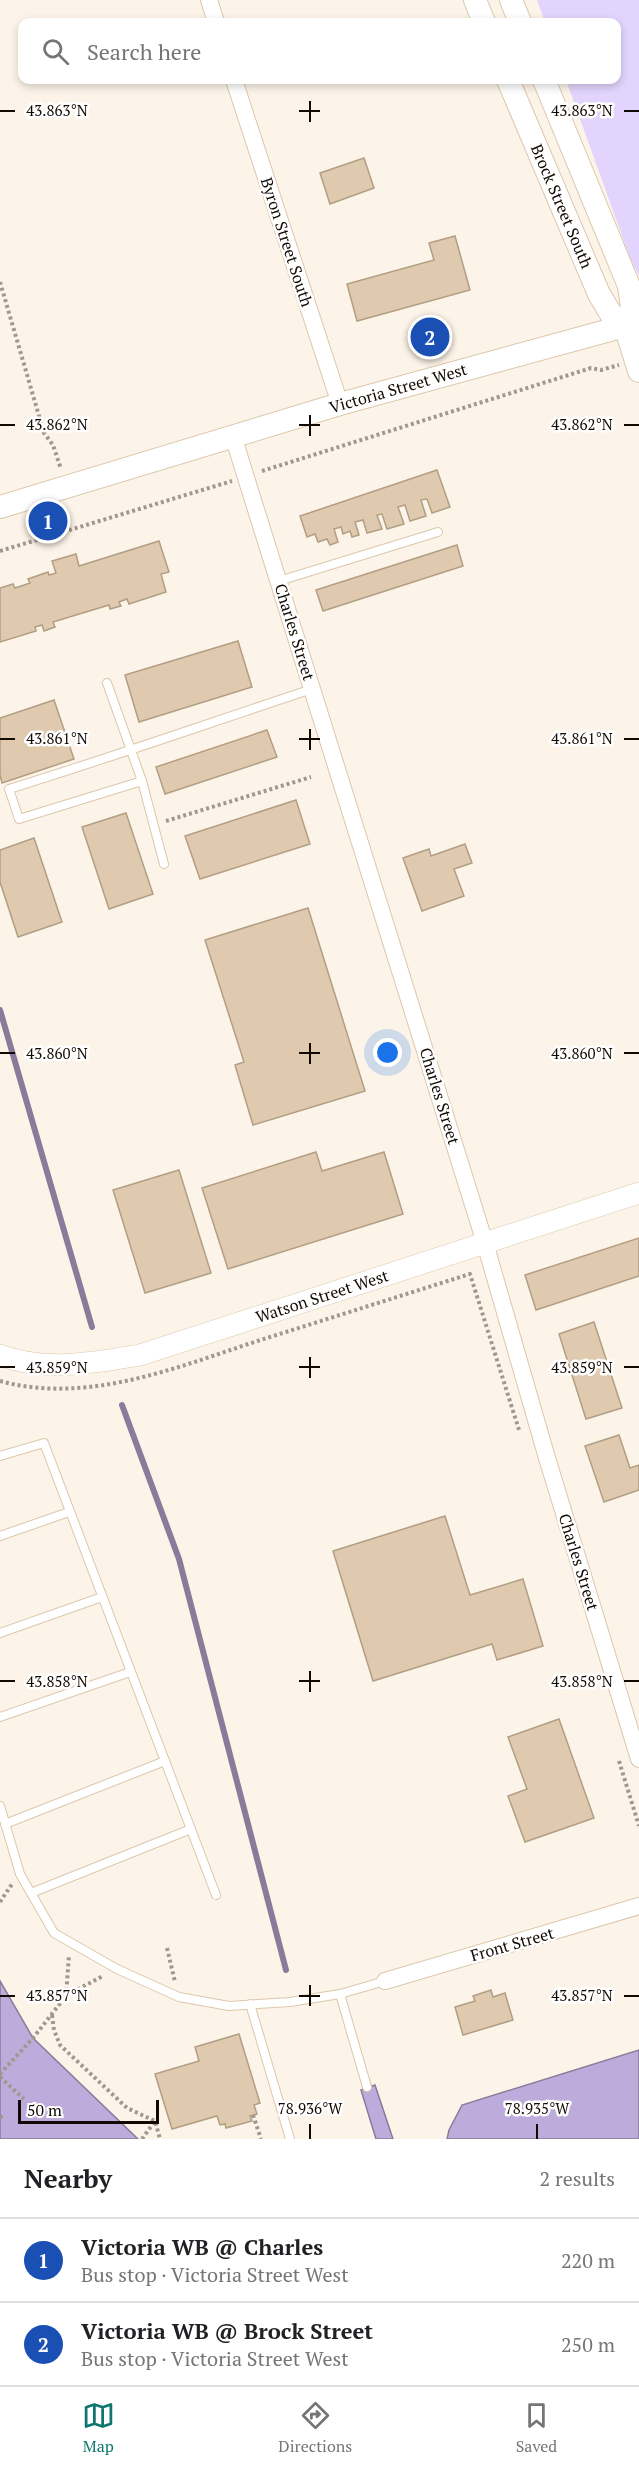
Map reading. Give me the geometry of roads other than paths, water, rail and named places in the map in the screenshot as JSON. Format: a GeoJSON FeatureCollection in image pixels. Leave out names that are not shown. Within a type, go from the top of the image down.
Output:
{"type":"FeatureCollection","features":[{"type":"Feature","properties":{"kind":"main road"},"geometry":{"type":"LineString","coordinates":[[475,0],[482,18]]}},
{"type":"Feature","properties":{"kind":"main road"},"geometry":{"type":"LineString","coordinates":[[511,0],[518,18]]}},
{"type":"Feature","properties":{"kind":"main road","name":"Brock Street South"},"geometry":{"type":"LineString","coordinates":[[510,84],[599,294],[611,314],[632,324]]}},
{"type":"Feature","properties":{"kind":"main road","name":"Brock Street South"},"geometry":{"type":"LineString","coordinates":[[546,84],[629,286],[639,371]]}},
{"type":"Feature","properties":{"kind":"main road","name":"Victoria Street West"},"geometry":{"type":"LineString","coordinates":[[0,507],[340,404],[632,324]]}},
{"type":"Feature","properties":{"kind":"street"},"geometry":{"type":"LineString","coordinates":[[209,0],[215,18]]}},
{"type":"Feature","properties":{"kind":"street","name":"Byron Street South"},"geometry":{"type":"LineString","coordinates":[[235,84],[340,404]]}},
{"type":"Feature","properties":{"kind":"street","name":"Charles Street"},"geometry":{"type":"LineString","coordinates":[[233,436],[485,1243],[639,1759]]}},
{"type":"Feature","properties":{"kind":"street","name":"Watson Street West"},"geometry":{"type":"LineString","coordinates":[[0,1354],[42,1364],[78,1365],[140,1355],[639,1193]]}},
{"type":"Feature","properties":{"kind":"street","name":"Front Street"},"geometry":{"type":"LineString","coordinates":[[385,1981],[639,1906]]}},
{"type":"Feature","properties":{"kind":"lane"},"geometry":{"type":"LineString","coordinates":[[279,581],[438,532]]}},
{"type":"Feature","properties":{"kind":"lane"},"geometry":{"type":"LineString","coordinates":[[107,683],[142,781],[164,864]]}},
{"type":"Feature","properties":{"kind":"lane"},"geometry":{"type":"LineString","coordinates":[[142,781],[19,819],[9,789],[312,689]]}},
{"type":"Feature","properties":{"kind":"lane"},"geometry":{"type":"LineString","coordinates":[[0,1456],[44,1443],[216,1895]]}},
{"type":"Feature","properties":{"kind":"lane"},"geometry":{"type":"LineString","coordinates":[[0,1536],[69,1512]]}},
{"type":"Feature","properties":{"kind":"lane"},"geometry":{"type":"LineString","coordinates":[[0,1633],[102,1597]]}},
{"type":"Feature","properties":{"kind":"lane"},"geometry":{"type":"LineString","coordinates":[[0,1717],[130,1672]]}},
{"type":"Feature","properties":{"kind":"lane"},"geometry":{"type":"LineString","coordinates":[[5,1824],[165,1761]]}},
{"type":"Feature","properties":{"kind":"lane"},"geometry":{"type":"LineString","coordinates":[[0,1806],[20,1874],[54,1933],[117,1969],[179,1997],[229,2006],[290,2002],[340,1994],[385,1981]]}},
{"type":"Feature","properties":{"kind":"lane"},"geometry":{"type":"LineString","coordinates":[[31,1893],[191,1829]]}},
{"type":"Feature","properties":{"kind":"lane"},"geometry":{"type":"LineString","coordinates":[[340,1994],[368,2087]]}},
{"type":"Feature","properties":{"kind":"lane"},"geometry":{"type":"LineString","coordinates":[[250,2004],[290,2139]]}},
{"type":"Feature","properties":{"kind":"waterway"},"geometry":{"type":"LineString","coordinates":[[0,1010],[92,1327]]}},
{"type":"Feature","properties":{"kind":"waterway"},"geometry":{"type":"LineString","coordinates":[[122,1405],[179,1559],[286,1970]]}},
{"type":"Feature","properties":{"kind":"place","name":"Victoria WB @ Brock Street"},"geometry":{"type":"Point","coordinates":[430,337]}},
{"type":"Feature","properties":{"kind":"place","name":"Victoria WB @ Charles"},"geometry":{"type":"Point","coordinates":[48,521]}}]}
